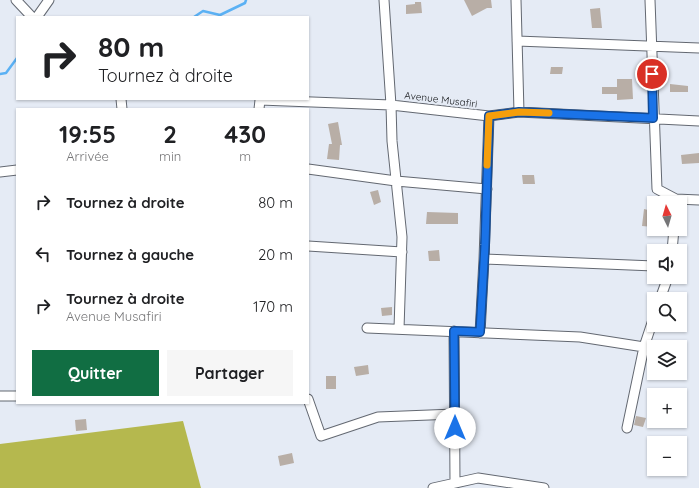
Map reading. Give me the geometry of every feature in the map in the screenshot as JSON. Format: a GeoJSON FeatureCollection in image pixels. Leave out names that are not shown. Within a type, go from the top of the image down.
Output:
{"type":"FeatureCollection","features":[{"type":"Feature","properties":{"kind":"street"},"geometry":{"type":"LineString","coordinates":[[16,0],[31,16]]}},
{"type":"Feature","properties":{"kind":"street"},"geometry":{"type":"LineString","coordinates":[[38,16],[50,0]]}},
{"type":"Feature","properties":{"kind":"street"},"geometry":{"type":"LineString","coordinates":[[384,0],[392,141],[402,237],[399,329]]}},
{"type":"Feature","properties":{"kind":"street"},"geometry":{"type":"LineString","coordinates":[[516,0],[519,112]]}},
{"type":"Feature","properties":{"kind":"street"},"geometry":{"type":"LineString","coordinates":[[650,0],[653,118],[657,189],[668,196]]}},
{"type":"Feature","properties":{"kind":"street"},"geometry":{"type":"LineString","coordinates":[[517,41],[699,48]]}},
{"type":"Feature","properties":{"kind":"street","name":"Avenue Musafiri"},"geometry":{"type":"LineString","coordinates":[[260,100],[391,105],[489,116],[519,112],[699,121]]}},
{"type":"Feature","properties":{"kind":"street"},"geometry":{"type":"LineString","coordinates":[[480,332],[489,116]]}},
{"type":"Feature","properties":{"kind":"street"},"geometry":{"type":"LineString","coordinates":[[309,169],[396,181],[487,189]]}},
{"type":"Feature","properties":{"kind":"street"},"geometry":{"type":"LineString","coordinates":[[0,172],[16,170]]}},
{"type":"Feature","properties":{"kind":"street"},"geometry":{"type":"LineString","coordinates":[[687,201],[699,200]]}},
{"type":"Feature","properties":{"kind":"street"},"geometry":{"type":"LineString","coordinates":[[309,246],[402,252]]}},
{"type":"Feature","properties":{"kind":"street"},"geometry":{"type":"LineString","coordinates":[[484,259],[647,266]]}},
{"type":"Feature","properties":{"kind":"street"},"geometry":{"type":"LineString","coordinates":[[367,328],[580,337],[644,347]]}},
{"type":"Feature","properties":{"kind":"street"},"geometry":{"type":"LineString","coordinates":[[454,331],[455,483]]}},
{"type":"Feature","properties":{"kind":"street"},"geometry":{"type":"LineString","coordinates":[[627,428],[644,347],[649,332]]}},
{"type":"Feature","properties":{"kind":"street"},"geometry":{"type":"LineString","coordinates":[[0,396],[16,396]]}},
{"type":"Feature","properties":{"kind":"street"},"geometry":{"type":"LineString","coordinates":[[309,402],[321,436],[378,417],[455,414]]}},
{"type":"Feature","properties":{"kind":"street"},"geometry":{"type":"LineString","coordinates":[[478,478],[481,488]]}},
{"type":"Feature","properties":{"kind":"street"},"geometry":{"type":"LineString","coordinates":[[432,488],[478,478],[544,488]]}},
{"type":"Feature","properties":{"kind":"shaded area"},"geometry":{"type":"Polygon","coordinates":[[[183,421],[201,488],[0,488],[0,444],[183,421]]]}},
{"type":"Feature","properties":{"kind":"building"},"geometry":{"type":"Polygon","coordinates":[[[464,0],[491,0],[492,8],[487,8],[472,16],[464,0]]]}},
{"type":"Feature","properties":{"kind":"building"},"geometry":{"type":"Polygon","coordinates":[[[415,2],[421,2],[422,13],[406,14],[406,5],[415,4],[415,2]]]}},
{"type":"Feature","properties":{"kind":"building"},"geometry":{"type":"Polygon","coordinates":[[[600,8],[602,28],[592,28],[590,9],[600,8]]]}},
{"type":"Feature","properties":{"kind":"building"},"geometry":{"type":"Polygon","coordinates":[[[551,67],[563,67],[562,74],[550,74],[551,67]]]}},
{"type":"Feature","properties":{"kind":"building"},"geometry":{"type":"Polygon","coordinates":[[[617,79],[632,79],[633,99],[617,100],[617,94],[602,94],[602,87],[617,87],[617,79]]]}},
{"type":"Feature","properties":{"kind":"building"},"geometry":{"type":"Polygon","coordinates":[[[670,84],[688,86],[688,92],[670,92],[670,84]]]}},
{"type":"Feature","properties":{"kind":"building"},"geometry":{"type":"Polygon","coordinates":[[[338,122],[342,145],[340,145],[339,160],[327,159],[329,144],[332,144],[328,124],[338,122]]]}},
{"type":"Feature","properties":{"kind":"building"},"geometry":{"type":"Polygon","coordinates":[[[699,153],[699,163],[682,164],[681,155],[699,153]]]}},
{"type":"Feature","properties":{"kind":"building"},"geometry":{"type":"Polygon","coordinates":[[[522,175],[534,175],[535,184],[523,184],[522,175]]]}},
{"type":"Feature","properties":{"kind":"building"},"geometry":{"type":"Polygon","coordinates":[[[378,190],[381,202],[374,205],[370,192],[378,190]]]}},
{"type":"Feature","properties":{"kind":"building"},"geometry":{"type":"Polygon","coordinates":[[[644,209],[647,210],[647,226],[642,226],[644,209]]]}},
{"type":"Feature","properties":{"kind":"building"},"geometry":{"type":"Polygon","coordinates":[[[427,212],[458,213],[458,224],[426,224],[427,212]]]}},
{"type":"Feature","properties":{"kind":"building"},"geometry":{"type":"Polygon","coordinates":[[[439,250],[440,261],[429,261],[428,251],[439,250]]]}},
{"type":"Feature","properties":{"kind":"building"},"geometry":{"type":"Polygon","coordinates":[[[392,307],[392,315],[382,316],[381,308],[392,307]]]}},
{"type":"Feature","properties":{"kind":"building"},"geometry":{"type":"Polygon","coordinates":[[[368,365],[369,374],[356,376],[354,367],[368,365]]]}},
{"type":"Feature","properties":{"kind":"building"},"geometry":{"type":"Polygon","coordinates":[[[326,376],[336,376],[336,389],[326,389],[326,376]]]}},
{"type":"Feature","properties":{"kind":"building"},"geometry":{"type":"Polygon","coordinates":[[[636,416],[646,418],[643,427],[634,425],[636,416]]]}},
{"type":"Feature","properties":{"kind":"building"},"geometry":{"type":"Polygon","coordinates":[[[86,419],[87,430],[76,431],[75,420],[86,419]]]}},
{"type":"Feature","properties":{"kind":"building"},"geometry":{"type":"Polygon","coordinates":[[[292,453],[294,463],[280,466],[278,456],[292,453]]]}},
{"type":"Feature","properties":{"kind":"waterway"},"geometry":{"type":"LineString","coordinates":[[196,16],[203,11],[220,15],[245,3],[246,0]]}},
{"type":"Feature","properties":{"kind":"waterway"},"geometry":{"type":"LineString","coordinates":[[0,74],[6,73],[16,59]]}},
{"type":"Feature","properties":{"kind":"slow traffic"},"geometry":{"type":"LineString","coordinates":[[487,165],[489,116],[519,112],[549,113]]}},
{"type":"Feature","properties":{"kind":"route"},"geometry":{"type":"LineString","coordinates":[[455,428],[454,331],[480,332],[485,245],[489,116],[519,112],[653,118],[652,74]]}}]}
